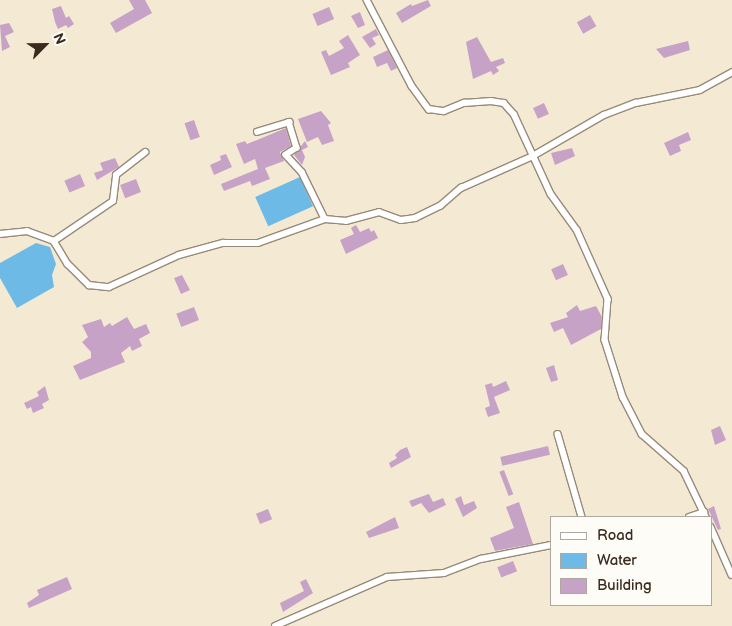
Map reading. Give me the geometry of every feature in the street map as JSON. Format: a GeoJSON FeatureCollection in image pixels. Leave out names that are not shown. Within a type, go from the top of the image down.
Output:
{"type":"FeatureCollection","features":[{"type":"Feature","properties":{"kind":"street"},"geometry":{"type":"LineString","coordinates":[[367,0],[412,86],[429,109],[444,111],[464,103],[491,100],[504,103],[514,114],[551,194],[577,230],[608,299],[605,340],[624,397],[642,434],[684,470],[705,515]]}},
{"type":"Feature","properties":{"kind":"street"},"geometry":{"type":"LineString","coordinates":[[0,234],[27,231],[54,241],[68,264],[89,285],[97,288],[109,287],[180,254],[223,244],[258,243],[324,219],[346,221],[379,212],[402,220],[415,218],[440,206],[461,188],[533,156],[604,115],[636,103],[700,90],[732,72]]}},
{"type":"Feature","properties":{"kind":"street"},"geometry":{"type":"LineString","coordinates":[[257,132],[289,122],[297,148],[286,154],[302,172],[324,219]]}},
{"type":"Feature","properties":{"kind":"street"},"geometry":{"type":"LineString","coordinates":[[54,241],[114,201],[116,175],[145,152]]}},
{"type":"Feature","properties":{"kind":"street"},"geometry":{"type":"LineString","coordinates":[[558,434],[582,516]]}},
{"type":"Feature","properties":{"kind":"street"},"geometry":{"type":"LineString","coordinates":[[712,529],[732,575]]}},
{"type":"Feature","properties":{"kind":"street"},"geometry":{"type":"LineString","coordinates":[[275,626],[387,577],[444,573],[481,559],[550,545]]}},
{"type":"Feature","properties":{"kind":"water"},"geometry":{"type":"Polygon","coordinates":[[[300,177],[313,206],[268,226],[255,197],[300,177]]]}},
{"type":"Feature","properties":{"kind":"water"},"geometry":{"type":"Polygon","coordinates":[[[36,243],[50,247],[56,264],[52,275],[54,287],[17,308],[0,278],[0,263],[36,243]]]}},
{"type":"Feature","properties":{"kind":"building"},"geometry":{"type":"Polygon","coordinates":[[[129,0],[145,0],[152,13],[116,33],[110,23],[134,9],[129,0]]]}},
{"type":"Feature","properties":{"kind":"building"},"geometry":{"type":"Polygon","coordinates":[[[428,0],[431,6],[402,23],[396,13],[411,4],[412,6],[428,0]]]}},
{"type":"Feature","properties":{"kind":"building"},"geometry":{"type":"Polygon","coordinates":[[[61,6],[66,18],[69,16],[74,24],[68,28],[66,25],[58,29],[52,9],[61,6]]]}},
{"type":"Feature","properties":{"kind":"building"},"geometry":{"type":"Polygon","coordinates":[[[329,7],[334,19],[318,26],[312,14],[329,7]]]}},
{"type":"Feature","properties":{"kind":"building"},"geometry":{"type":"Polygon","coordinates":[[[360,12],[365,25],[358,28],[351,16],[360,12]]]}},
{"type":"Feature","properties":{"kind":"building"},"geometry":{"type":"Polygon","coordinates":[[[590,15],[596,26],[583,34],[577,22],[590,15]]]}},
{"type":"Feature","properties":{"kind":"building"},"geometry":{"type":"Polygon","coordinates":[[[9,23],[14,32],[5,36],[10,47],[2,51],[0,25],[9,23]]]}},
{"type":"Feature","properties":{"kind":"building"},"geometry":{"type":"Polygon","coordinates":[[[376,29],[379,35],[372,38],[376,44],[370,48],[362,37],[376,29]]]}},
{"type":"Feature","properties":{"kind":"building"},"geometry":{"type":"Polygon","coordinates":[[[348,35],[360,55],[348,63],[350,67],[331,75],[321,52],[326,50],[329,56],[344,48],[339,41],[348,35]]]}},
{"type":"Feature","properties":{"kind":"building"},"geometry":{"type":"Polygon","coordinates":[[[477,37],[491,62],[503,58],[505,63],[496,67],[499,71],[493,75],[491,71],[473,79],[466,42],[477,37]]]}},
{"type":"Feature","properties":{"kind":"building"},"geometry":{"type":"Polygon","coordinates":[[[688,41],[690,50],[664,58],[656,49],[688,41]]]}},
{"type":"Feature","properties":{"kind":"building"},"geometry":{"type":"Polygon","coordinates":[[[388,50],[397,68],[391,71],[387,63],[377,67],[373,57],[388,50]]]}},
{"type":"Feature","properties":{"kind":"building"},"geometry":{"type":"Polygon","coordinates":[[[544,103],[549,114],[538,119],[533,108],[544,103]]]}},
{"type":"Feature","properties":{"kind":"building"},"geometry":{"type":"Polygon","coordinates":[[[321,111],[331,123],[328,125],[334,141],[322,145],[318,137],[307,142],[298,119],[321,111]]]}},
{"type":"Feature","properties":{"kind":"building"},"geometry":{"type":"Polygon","coordinates":[[[194,120],[200,137],[190,140],[185,123],[194,120]]]}},
{"type":"Feature","properties":{"kind":"building"},"geometry":{"type":"Polygon","coordinates":[[[286,128],[291,146],[280,152],[284,161],[265,168],[270,179],[252,186],[250,181],[224,191],[221,184],[258,169],[255,159],[244,164],[236,144],[245,141],[247,144],[286,128]]]}},
{"type":"Feature","properties":{"kind":"building"},"geometry":{"type":"Polygon","coordinates":[[[688,132],[691,140],[679,145],[681,151],[670,156],[664,143],[688,132]]]}},
{"type":"Feature","properties":{"kind":"building"},"geometry":{"type":"Polygon","coordinates":[[[305,141],[308,147],[302,150],[305,157],[302,165],[294,155],[305,141]]]}},
{"type":"Feature","properties":{"kind":"building"},"geometry":{"type":"Polygon","coordinates":[[[572,148],[575,156],[555,165],[551,153],[572,148]]]}},
{"type":"Feature","properties":{"kind":"building"},"geometry":{"type":"Polygon","coordinates":[[[226,154],[232,167],[214,175],[210,165],[221,160],[220,156],[226,154]]]}},
{"type":"Feature","properties":{"kind":"building"},"geometry":{"type":"Polygon","coordinates":[[[115,158],[119,167],[97,180],[94,173],[103,170],[100,163],[115,158]]]}},
{"type":"Feature","properties":{"kind":"building"},"geometry":{"type":"Polygon","coordinates":[[[80,174],[85,186],[69,193],[64,181],[80,174]]]}},
{"type":"Feature","properties":{"kind":"building"},"geometry":{"type":"Polygon","coordinates":[[[136,179],[141,192],[125,198],[120,185],[136,179]]]}},
{"type":"Feature","properties":{"kind":"building"},"geometry":{"type":"Polygon","coordinates":[[[356,225],[360,232],[369,228],[371,232],[374,230],[378,238],[346,254],[340,240],[354,234],[351,228],[356,225]]]}},
{"type":"Feature","properties":{"kind":"building"},"geometry":{"type":"Polygon","coordinates":[[[563,264],[568,275],[556,280],[551,269],[563,264]]]}},
{"type":"Feature","properties":{"kind":"building"},"geometry":{"type":"Polygon","coordinates":[[[182,275],[190,290],[181,294],[174,278],[182,275]]]}},
{"type":"Feature","properties":{"kind":"building"},"geometry":{"type":"Polygon","coordinates":[[[577,305],[580,311],[596,306],[602,317],[601,329],[571,345],[563,328],[554,332],[550,323],[568,317],[566,313],[577,305]]]}},
{"type":"Feature","properties":{"kind":"building"},"geometry":{"type":"Polygon","coordinates":[[[194,307],[199,320],[181,327],[176,314],[194,307]]]}},
{"type":"Feature","properties":{"kind":"building"},"geometry":{"type":"Polygon","coordinates":[[[127,317],[134,329],[146,324],[150,333],[139,339],[142,346],[132,351],[130,346],[121,353],[125,362],[80,380],[73,366],[91,358],[91,352],[82,342],[88,337],[82,325],[101,319],[104,327],[110,323],[112,326],[127,317]]]}},
{"type":"Feature","properties":{"kind":"building"},"geometry":{"type":"Polygon","coordinates":[[[554,365],[558,380],[551,382],[546,368],[554,365]]]}},
{"type":"Feature","properties":{"kind":"building"},"geometry":{"type":"Polygon","coordinates":[[[506,381],[510,390],[494,397],[500,413],[488,417],[485,408],[490,406],[485,385],[492,383],[493,387],[506,381]]]}},
{"type":"Feature","properties":{"kind":"building"},"geometry":{"type":"Polygon","coordinates":[[[45,386],[49,400],[42,404],[44,408],[33,413],[31,407],[27,409],[24,403],[39,396],[37,392],[45,386]]]}},
{"type":"Feature","properties":{"kind":"building"},"geometry":{"type":"Polygon","coordinates":[[[720,426],[726,440],[715,445],[711,430],[720,426]]]}},
{"type":"Feature","properties":{"kind":"building"},"geometry":{"type":"Polygon","coordinates":[[[548,446],[550,455],[502,466],[500,457],[548,446]]]}},
{"type":"Feature","properties":{"kind":"building"},"geometry":{"type":"Polygon","coordinates":[[[407,447],[411,457],[391,468],[389,463],[397,458],[395,455],[407,447]]]}},
{"type":"Feature","properties":{"kind":"building"},"geometry":{"type":"Polygon","coordinates":[[[504,470],[513,494],[509,496],[499,472],[504,470]]]}},
{"type":"Feature","properties":{"kind":"building"},"geometry":{"type":"Polygon","coordinates":[[[429,494],[433,502],[443,498],[446,505],[429,513],[421,503],[412,507],[409,501],[429,494]]]}},
{"type":"Feature","properties":{"kind":"building"},"geometry":{"type":"Polygon","coordinates":[[[461,496],[464,505],[474,501],[477,508],[463,517],[455,499],[461,496]]]}},
{"type":"Feature","properties":{"kind":"building"},"geometry":{"type":"Polygon","coordinates":[[[519,502],[533,544],[495,551],[490,538],[514,528],[506,507],[519,502]]]}},
{"type":"Feature","properties":{"kind":"building"},"geometry":{"type":"Polygon","coordinates":[[[714,506],[721,529],[718,530],[708,509],[714,506]]]}},
{"type":"Feature","properties":{"kind":"building"},"geometry":{"type":"Polygon","coordinates":[[[268,509],[272,519],[260,524],[256,514],[268,509]]]}},
{"type":"Feature","properties":{"kind":"building"},"geometry":{"type":"Polygon","coordinates":[[[395,517],[399,528],[369,538],[366,532],[395,517]]]}},
{"type":"Feature","properties":{"kind":"building"},"geometry":{"type":"Polygon","coordinates":[[[513,561],[517,571],[501,578],[497,567],[513,561]]]}},
{"type":"Feature","properties":{"kind":"building"},"geometry":{"type":"Polygon","coordinates":[[[67,577],[72,589],[29,608],[27,603],[39,595],[37,590],[67,577]]]}},
{"type":"Feature","properties":{"kind":"building"},"geometry":{"type":"Polygon","coordinates":[[[306,579],[313,593],[283,612],[280,603],[304,591],[300,582],[306,579]]]}}]}
